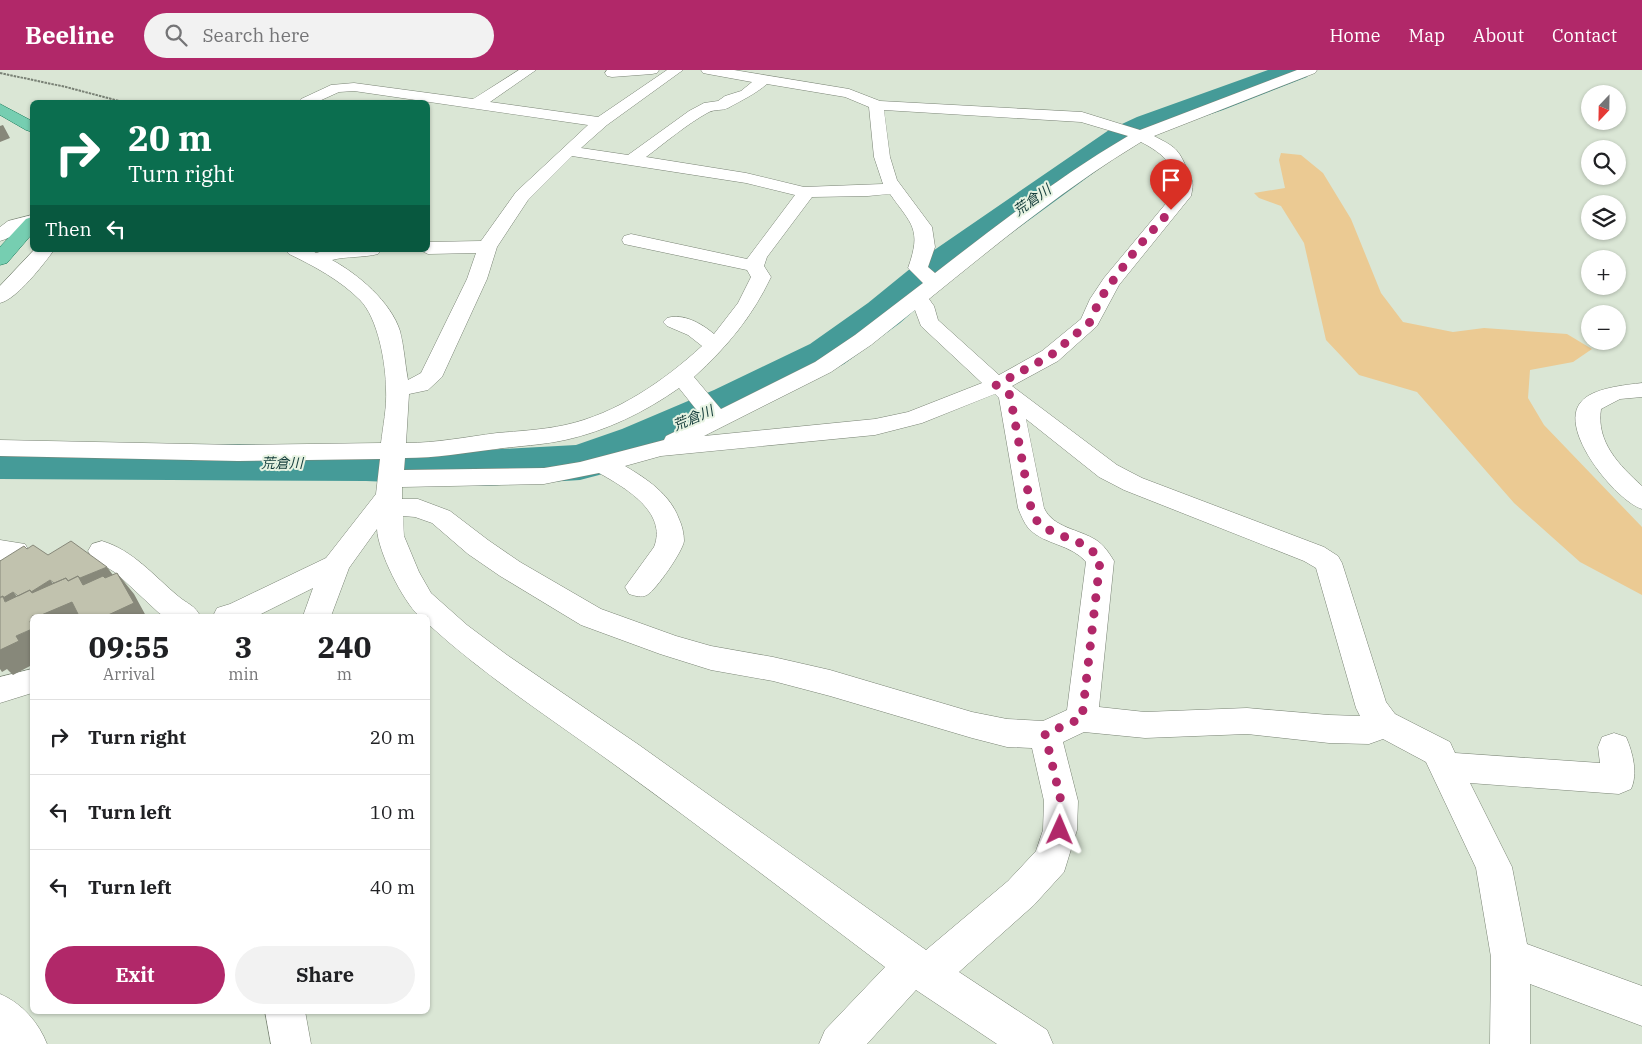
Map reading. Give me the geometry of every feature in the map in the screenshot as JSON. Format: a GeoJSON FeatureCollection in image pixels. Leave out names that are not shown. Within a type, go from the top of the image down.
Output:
{"type":"FeatureCollection","features":[{"type":"Feature","properties":{"kind":"main road"},"geometry":{"type":"LineString","coordinates":[[0,109],[30,125]]}},
{"type":"Feature","properties":{"kind":"main road"},"geometry":{"type":"LineString","coordinates":[[0,259],[30,223]]}},
{"type":"Feature","properties":{"kind":"street"},"geometry":{"type":"LineString","coordinates":[[474,105],[529,70]]}},
{"type":"Feature","properties":{"kind":"street"},"geometry":{"type":"LineString","coordinates":[[612,73],[652,70]]}},
{"type":"Feature","properties":{"kind":"street"},"geometry":{"type":"LineString","coordinates":[[398,390],[420,385],[431,377],[477,279],[487,247],[522,196],[601,122],[676,70]]}},
{"type":"Feature","properties":{"kind":"street"},"geometry":{"type":"LineString","coordinates":[[0,448],[326,453],[390,477],[544,476],[603,464],[661,448],[875,427],[1003,390],[1050,356],[1090,322],[1100,299],[1112,282],[1137,248],[1158,227],[1182,196],[1185,182],[1176,159],[1165,148],[1141,135],[1082,117],[878,105],[849,93],[708,70]]}},
{"type":"Feature","properties":{"kind":"street"},"geometry":{"type":"LineString","coordinates":[[661,448],[823,367],[863,340],[1007,227],[1109,154],[1141,135],[1310,70]]}},
{"type":"Feature","properties":{"kind":"street"},"geometry":{"type":"LineString","coordinates":[[632,160],[694,114],[710,106],[722,104],[730,99],[746,94],[763,80]]}},
{"type":"Feature","properties":{"kind":"street"},"geometry":{"type":"LineString","coordinates":[[311,100],[344,86],[601,122]]}},
{"type":"Feature","properties":{"kind":"street"},"geometry":{"type":"LineString","coordinates":[[878,105],[876,109],[882,157],[889,180],[923,227],[925,247],[918,268],[934,283]]}},
{"type":"Feature","properties":{"kind":"street"},"geometry":{"type":"LineString","coordinates":[[568,151],[746,178],[804,192],[868,191],[894,188]]}},
{"type":"Feature","properties":{"kind":"street"},"geometry":{"type":"LineString","coordinates":[[754,266],[758,256],[804,198],[804,192]]}},
{"type":"Feature","properties":{"kind":"street"},"geometry":{"type":"LineString","coordinates":[[0,235],[16,225],[30,222]]}},
{"type":"Feature","properties":{"kind":"street"},"geometry":{"type":"LineString","coordinates":[[318,614],[336,565],[390,477],[435,450],[573,430],[606,419],[637,405],[681,375],[714,346],[738,320],[753,297],[761,277],[754,266],[631,240]]}},
{"type":"Feature","properties":{"kind":"street"},"geometry":{"type":"LineString","coordinates":[[430,248],[487,247]]}},
{"type":"Feature","properties":{"kind":"street"},"geometry":{"type":"LineString","coordinates":[[0,296],[42,252]]}},
{"type":"Feature","properties":{"kind":"street"},"geometry":{"type":"LineString","coordinates":[[305,254],[332,252]]}},
{"type":"Feature","properties":{"kind":"street"},"geometry":{"type":"LineString","coordinates":[[305,254],[351,282],[367,295],[381,313],[390,331],[398,390],[390,477],[391,536],[405,573],[421,601],[456,633],[496,664],[627,755],[921,969],[1033,1044]]}},
{"type":"Feature","properties":{"kind":"street"},"geometry":{"type":"LineString","coordinates":[[916,297],[924,306],[928,322],[946,341],[1003,390],[1108,471],[1133,484],[1314,554],[1328,563],[1372,708],[1384,724],[1438,752],[1494,867],[1510,957],[1510,1044]]}},
{"type":"Feature","properties":{"kind":"street"},"geometry":{"type":"LineString","coordinates":[[674,322],[688,325],[699,331],[714,346]]}},
{"type":"Feature","properties":{"kind":"street"},"geometry":{"type":"LineString","coordinates":[[681,375],[717,420]]}},
{"type":"Feature","properties":{"kind":"street"},"geometry":{"type":"LineString","coordinates":[[1003,390],[1031,508],[1037,521],[1049,530],[1084,544],[1095,552],[1100,561],[1082,718]]}},
{"type":"Feature","properties":{"kind":"street"},"geometry":{"type":"LineString","coordinates":[[1642,390],[1615,393],[1590,405],[1587,423],[1595,447],[1620,481],[1642,500]]}},
{"type":"Feature","properties":{"kind":"street"},"geometry":{"type":"LineString","coordinates":[[603,464],[639,485],[653,498],[667,519],[670,541],[658,563],[639,587]]}},
{"type":"Feature","properties":{"kind":"street"},"geometry":{"type":"LineString","coordinates":[[390,477],[418,508],[441,517],[478,547],[510,569],[591,617],[671,646],[711,658],[773,669],[830,683],[972,725],[1007,732],[1045,734],[1082,718],[1145,725],[1247,721],[1330,729],[1369,730],[1384,724]]}},
{"type":"Feature","properties":{"kind":"street"},"geometry":{"type":"LineString","coordinates":[[102,551],[126,566],[169,605],[183,614]]}},
{"type":"Feature","properties":{"kind":"street"},"geometry":{"type":"LineString","coordinates":[[234,614],[336,565]]}},
{"type":"Feature","properties":{"kind":"street"},"geometry":{"type":"LineString","coordinates":[[0,690],[30,682]]}},
{"type":"Feature","properties":{"kind":"street"},"geometry":{"type":"LineString","coordinates":[[839,1044],[921,969],[1021,893],[1050,860],[1060,830],[1061,801],[1045,734]]}},
{"type":"Feature","properties":{"kind":"street"},"geometry":{"type":"LineString","coordinates":[[1446,767],[1619,779],[1614,747]]}},
{"type":"Feature","properties":{"kind":"street"},"geometry":{"type":"LineString","coordinates":[[1510,957],[1642,1006]]}},
{"type":"Feature","properties":{"kind":"street"},"geometry":{"type":"LineString","coordinates":[[0,1014],[27,1044]]}},
{"type":"Feature","properties":{"kind":"street"},"geometry":{"type":"LineString","coordinates":[[286,1014],[291,1044]]}},
{"type":"Feature","properties":{"kind":"path"},"geometry":{"type":"LineString","coordinates":[[0,73],[115,100]]}},
{"type":"Feature","properties":{"kind":"shaded area"},"geometry":{"type":"Polygon","coordinates":[[[1281,153],[1301,155],[1323,173],[1351,219],[1381,293],[1403,322],[1453,332],[1484,328],[1567,334],[1581,342],[1581,350],[1591,350],[1573,362],[1530,370],[1528,398],[1544,425],[1642,527],[1642,595],[1580,562],[1514,503],[1417,392],[1359,375],[1326,340],[1304,243],[1281,206],[1259,198],[1254,193],[1285,188],[1279,160],[1281,153]]]}},
{"type":"Feature","properties":{"kind":"building"},"geometry":{"type":"Polygon","coordinates":[[[71,541],[107,567],[68,581],[66,578],[54,583],[50,580],[31,592],[30,590],[18,596],[13,592],[3,598],[3,596],[0,597],[0,561],[24,546],[27,549],[33,545],[48,555],[71,541]]]}},
{"type":"Feature","properties":{"kind":"building"},"geometry":{"type":"Polygon","coordinates":[[[117,573],[134,603],[110,614],[78,614],[72,602],[44,614],[30,614],[30,630],[16,636],[19,641],[0,650],[0,598],[3,596],[5,602],[30,590],[32,593],[66,578],[68,581],[78,576],[83,585],[103,576],[105,578],[117,573]]]}},
{"type":"Feature","properties":{"kind":"waterway","name":"荒倉川"},"geometry":{"type":"LineString","coordinates":[[0,461],[366,463],[484,468],[580,462],[641,441],[732,401],[827,354],[884,313],[942,264],[1121,137],[1149,124],[1211,103],[1296,70]]}},
{"type":"Feature","properties":{"kind":"route"},"geometry":{"type":"LineString","coordinates":[[1060,830],[1061,801],[1045,734],[1082,718],[1100,561],[1095,552],[1084,544],[1049,530],[1037,521],[1031,508],[1010,395],[996,385],[1050,356],[1090,322],[1100,299],[1112,282],[1137,248],[1158,227],[1171,210]]}}]}
